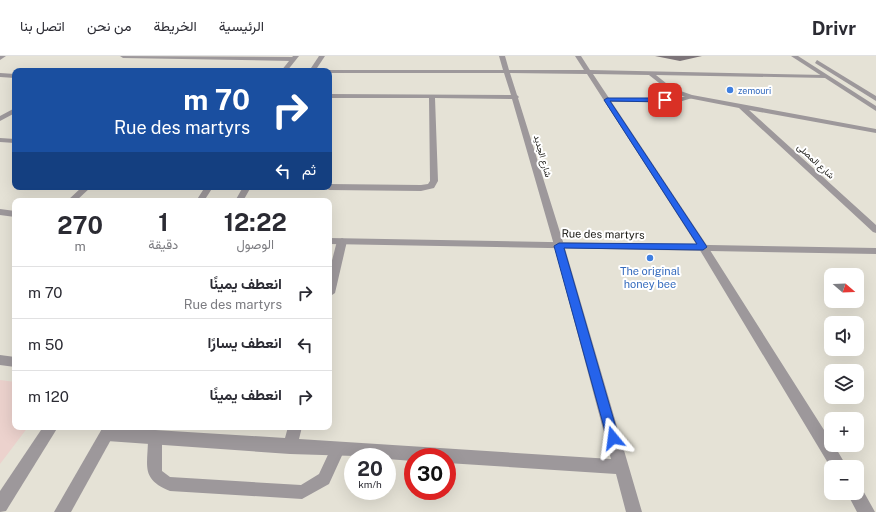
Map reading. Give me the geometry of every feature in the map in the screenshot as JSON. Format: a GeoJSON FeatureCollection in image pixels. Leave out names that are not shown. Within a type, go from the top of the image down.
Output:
{"type":"FeatureCollection","features":[{"type":"Feature","properties":{"kind":"main road"},"geometry":{"type":"LineString","coordinates":[[658,56],[680,59],[699,56]]}},
{"type":"Feature","properties":{"kind":"street"},"geometry":{"type":"LineString","coordinates":[[0,58],[4,56]]}},
{"type":"Feature","properties":{"kind":"street"},"geometry":{"type":"LineString","coordinates":[[123,56],[294,58]]}},
{"type":"Feature","properties":{"kind":"street"},"geometry":{"type":"LineString","coordinates":[[314,68],[322,56]]}},
{"type":"Feature","properties":{"kind":"street","name":"شارع الجديد"},"geometry":{"type":"LineString","coordinates":[[502,56],[516,97],[634,512]]}},
{"type":"Feature","properties":{"kind":"street"},"geometry":{"type":"LineString","coordinates":[[578,56],[703,247],[835,460]]}},
{"type":"Feature","properties":{"kind":"street"},"geometry":{"type":"LineString","coordinates":[[794,56],[876,109]]}},
{"type":"Feature","properties":{"kind":"street"},"geometry":{"type":"LineString","coordinates":[[806,56],[876,99]]}},
{"type":"Feature","properties":{"kind":"street"},"geometry":{"type":"LineString","coordinates":[[286,68],[294,58]]}},
{"type":"Feature","properties":{"kind":"street"},"geometry":{"type":"LineString","coordinates":[[332,71],[588,72],[825,77]]}},
{"type":"Feature","properties":{"kind":"street"},"geometry":{"type":"LineString","coordinates":[[651,74],[670,89],[690,97],[876,131]]}},
{"type":"Feature","properties":{"kind":"street"},"geometry":{"type":"LineString","coordinates":[[0,75],[12,76]]}},
{"type":"Feature","properties":{"kind":"street"},"geometry":{"type":"LineString","coordinates":[[332,96],[516,97]]}},
{"type":"Feature","properties":{"kind":"street"},"geometry":{"type":"LineString","coordinates":[[332,187],[422,188],[431,186],[434,181],[432,97]]}},
{"type":"Feature","properties":{"kind":"street","name":"شارع المصلى"},"geometry":{"type":"LineString","coordinates":[[742,107],[876,230]]}},
{"type":"Feature","properties":{"kind":"street"},"geometry":{"type":"LineString","coordinates":[[0,119],[12,112]]}},
{"type":"Feature","properties":{"kind":"street"},"geometry":{"type":"LineString","coordinates":[[0,140],[12,141]]}},
{"type":"Feature","properties":{"kind":"street"},"geometry":{"type":"LineString","coordinates":[[74,198],[84,190]]}},
{"type":"Feature","properties":{"kind":"street"},"geometry":{"type":"LineString","coordinates":[[0,212],[12,214]]}},
{"type":"Feature","properties":{"kind":"street","name":"Rue des martyrs"},"geometry":{"type":"LineString","coordinates":[[332,241],[876,251]]}},
{"type":"Feature","properties":{"kind":"street"},"geometry":{"type":"LineString","coordinates":[[332,281],[342,242]]}},
{"type":"Feature","properties":{"kind":"street"},"geometry":{"type":"LineString","coordinates":[[0,360],[12,362]]}},
{"type":"Feature","properties":{"kind":"street"},"geometry":{"type":"LineString","coordinates":[[0,505],[49,430]]}},
{"type":"Feature","properties":{"kind":"street"},"geometry":{"type":"LineString","coordinates":[[290,447],[294,430]]}},
{"type":"Feature","properties":{"kind":"street"},"geometry":{"type":"LineString","coordinates":[[62,512],[109,431],[155,438],[621,467]]}},
{"type":"Feature","properties":{"kind":"street"},"geometry":{"type":"LineString","coordinates":[[859,500],[867,512]]}},
{"type":"Feature","properties":{"kind":"lane"},"geometry":{"type":"LineString","coordinates":[[607,100],[679,100],[690,97]]}},
{"type":"Feature","properties":{"kind":"lane"},"geometry":{"type":"LineString","coordinates":[[155,438],[155,474],[161,480],[170,484],[302,492],[324,479],[338,449]]}},
{"type":"Feature","properties":{"kind":"shaded area"},"geometry":{"type":"Polygon","coordinates":[[[0,380],[12,382],[12,430],[26,430],[0,464],[0,380]]]}},
{"type":"Feature","properties":{"kind":"place","name":"zemouri"},"geometry":{"type":"Point","coordinates":[730,90]}},
{"type":"Feature","properties":{"kind":"place","name":"The original honey bee"},"geometry":{"type":"Point","coordinates":[650,258]}},
{"type":"Feature","properties":{"kind":"route"},"geometry":{"type":"LineString","coordinates":[[613,438],[559,246],[703,247],[607,100],[665,100]]}}]}
